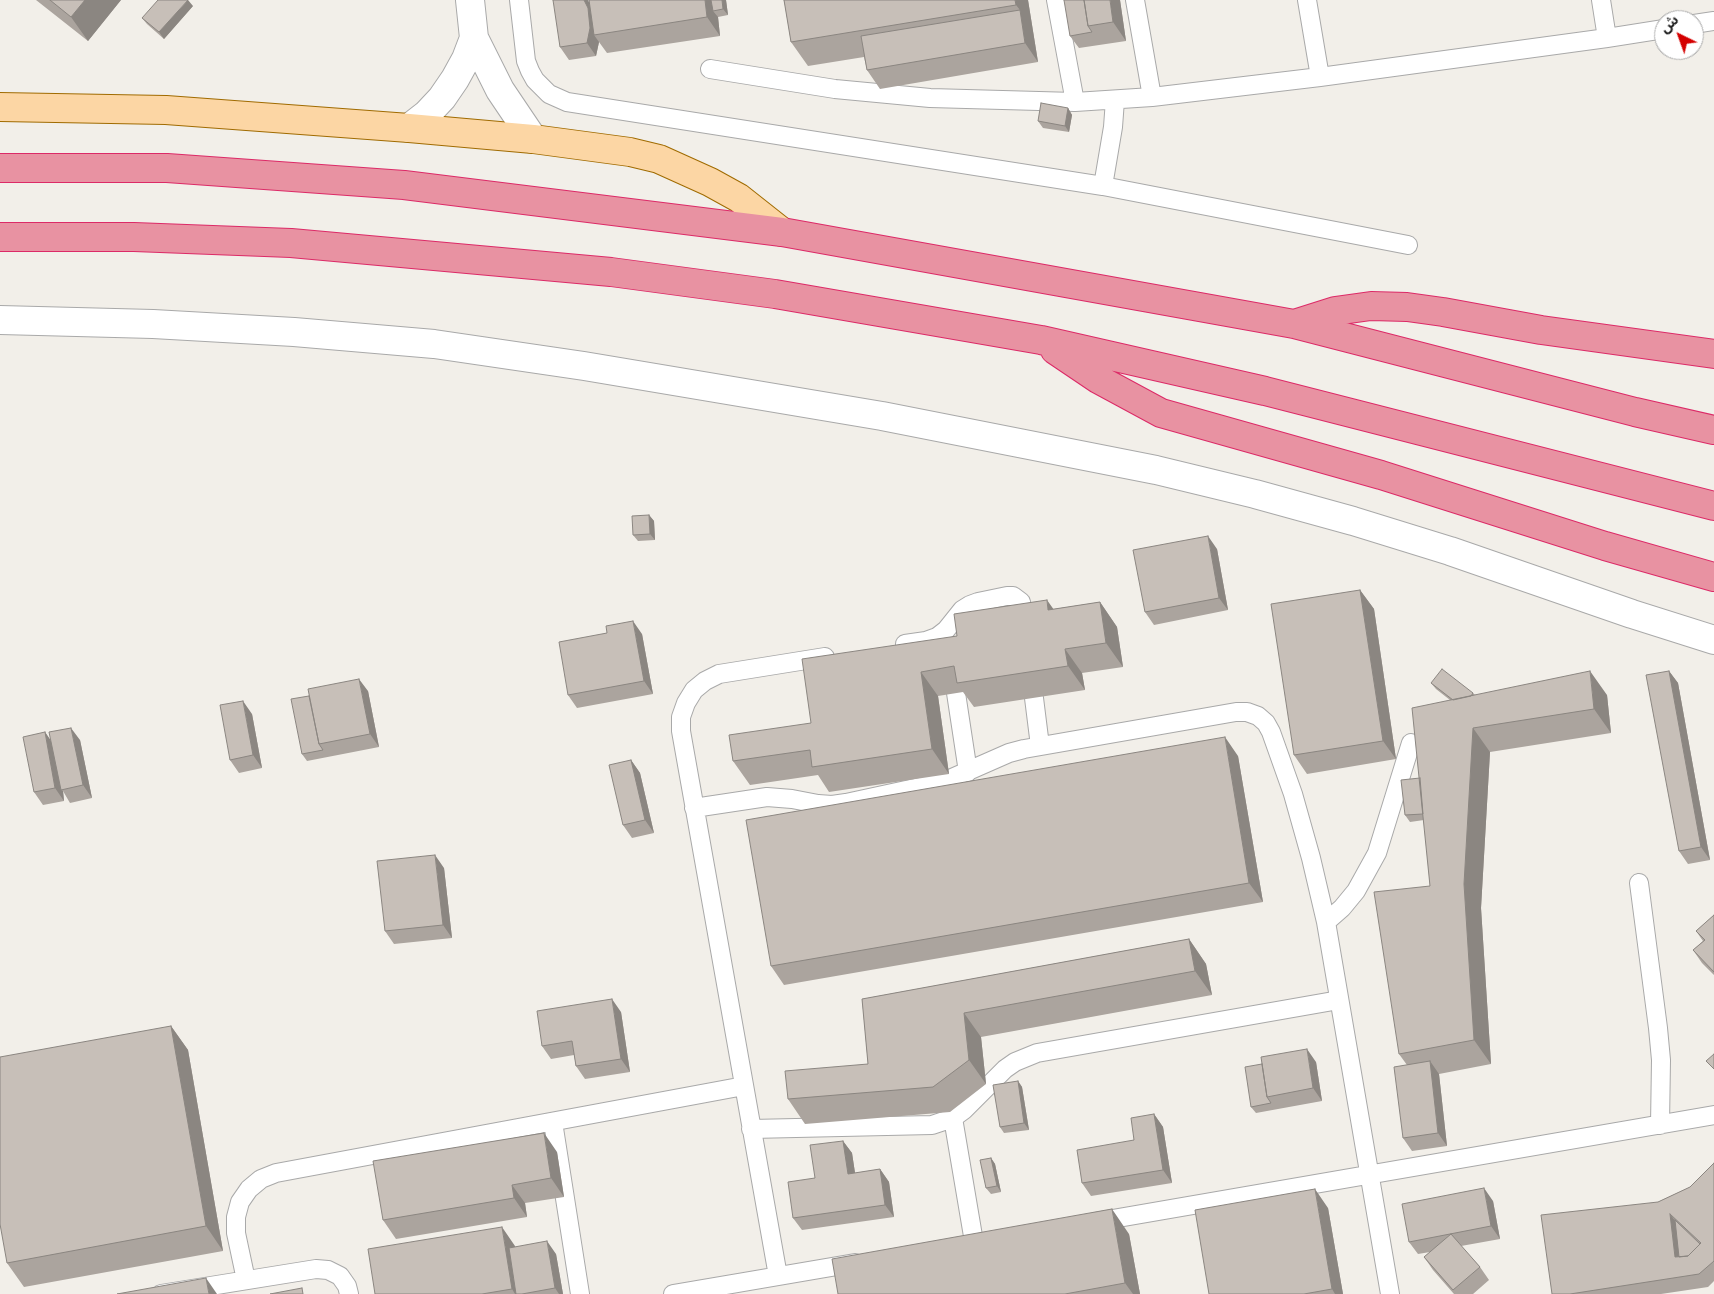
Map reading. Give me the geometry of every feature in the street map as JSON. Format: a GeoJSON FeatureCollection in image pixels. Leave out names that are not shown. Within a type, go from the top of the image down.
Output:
{"type":"FeatureCollection","features":[{"type":"Feature","properties":{"kind":"highway"},"geometry":{"type":"LineString","coordinates":[[0,168],[168,168],[404,186],[782,232],[1294,324],[1635,412],[1714,430]]}},
{"type":"Feature","properties":{"kind":"highway"},"geometry":{"type":"LineString","coordinates":[[0,237],[134,237],[291,243],[601,271],[775,294],[1041,340],[1265,392],[1714,506]]}},
{"type":"Feature","properties":{"kind":"highway"},"geometry":{"type":"LineString","coordinates":[[1294,324],[1335,311],[1370,306],[1407,307],[1541,330],[1714,354]]}},
{"type":"Feature","properties":{"kind":"highway"},"geometry":{"type":"LineString","coordinates":[[1041,340],[1098,379],[1161,413],[1381,475],[1605,546],[1714,577]]}},
{"type":"Feature","properties":{"kind":"main road"},"geometry":{"type":"LineString","coordinates":[[0,107],[166,110],[533,139],[630,152],[659,159],[702,178],[739,198],[782,232]]}},
{"type":"Feature","properties":{"kind":"street"},"geometry":{"type":"LineString","coordinates":[[470,0],[474,38],[500,90],[533,139]]}},
{"type":"Feature","properties":{"kind":"street"},"geometry":{"type":"LineString","coordinates":[[409,128],[427,114],[456,79],[474,38]]}},
{"type":"Feature","properties":{"kind":"street"},"geometry":{"type":"LineString","coordinates":[[0,320],[172,325],[294,332],[434,344],[603,369],[873,415],[1156,470],[1353,520],[1714,640]]}},
{"type":"Feature","properties":{"kind":"lane"},"geometry":{"type":"LineString","coordinates":[[519,0],[526,61],[530,71],[549,94],[562,101],[1103,186],[1408,245]]}},
{"type":"Feature","properties":{"kind":"lane"},"geometry":{"type":"LineString","coordinates":[[1056,0],[1075,102]]}},
{"type":"Feature","properties":{"kind":"lane"},"geometry":{"type":"LineString","coordinates":[[1135,0],[1152,97]]}},
{"type":"Feature","properties":{"kind":"lane"},"geometry":{"type":"LineString","coordinates":[[1307,0],[1320,77]]}},
{"type":"Feature","properties":{"kind":"lane"},"geometry":{"type":"LineString","coordinates":[[1601,0],[1607,38]]}},
{"type":"Feature","properties":{"kind":"lane"},"geometry":{"type":"LineString","coordinates":[[710,69],[835,89],[930,98],[1075,102],[1152,97],[1320,77],[1654,31]]}},
{"type":"Feature","properties":{"kind":"lane"},"geometry":{"type":"LineString","coordinates":[[1103,186],[1114,100]]}},
{"type":"Feature","properties":{"kind":"lane"},"geometry":{"type":"LineString","coordinates":[[886,648],[926,641],[937,637],[947,638],[962,610],[978,602],[1007,596],[1013,596],[1021,602],[1025,630]]}},
{"type":"Feature","properties":{"kind":"lane"},"geometry":{"type":"LineString","coordinates":[[778,1276],[694,808],[681,731],[681,716],[686,702],[694,690],[705,681],[719,674],[837,655]]}},
{"type":"Feature","properties":{"kind":"lane"},"geometry":{"type":"LineString","coordinates":[[956,693],[968,772]]}},
{"type":"Feature","properties":{"kind":"lane"},"geometry":{"type":"LineString","coordinates":[[1034,698],[1040,746]]}},
{"type":"Feature","properties":{"kind":"lane"},"geometry":{"type":"LineString","coordinates":[[694,808],[767,797],[832,805],[943,782],[1009,753],[1040,746],[1236,712],[1247,712],[1258,716],[1266,723],[1271,732],[1293,794],[1312,858],[1326,922],[1390,1294]]}},
{"type":"Feature","properties":{"kind":"lane"},"geometry":{"type":"LineString","coordinates":[[1326,922],[1342,908],[1356,891],[1377,853],[1411,743]]}},
{"type":"Feature","properties":{"kind":"lane"},"geometry":{"type":"LineString","coordinates":[[1638,883],[1660,1044],[1662,1092],[1660,1125]]}},
{"type":"Feature","properties":{"kind":"lane"},"geometry":{"type":"LineString","coordinates":[[751,1129],[926,1126],[953,1118],[964,1110],[1005,1069],[1037,1052],[1339,1000]]}},
{"type":"Feature","properties":{"kind":"lane"},"geometry":{"type":"LineString","coordinates":[[246,1280],[236,1233],[236,1217],[240,1202],[249,1188],[261,1179],[276,1174],[744,1086]]}},
{"type":"Feature","properties":{"kind":"lane"},"geometry":{"type":"LineString","coordinates":[[1080,1224],[1714,1115]]}},
{"type":"Feature","properties":{"kind":"lane"},"geometry":{"type":"LineString","coordinates":[[953,1118],[974,1242]]}},
{"type":"Feature","properties":{"kind":"lane"},"geometry":{"type":"LineString","coordinates":[[553,1122],[580,1294]]}},
{"type":"Feature","properties":{"kind":"lane"},"geometry":{"type":"LineString","coordinates":[[955,1246],[994,1239]]}},
{"type":"Feature","properties":{"kind":"lane"},"geometry":{"type":"LineString","coordinates":[[673,1294],[876,1259]]}},
{"type":"Feature","properties":{"kind":"lane"},"geometry":{"type":"LineString","coordinates":[[161,1294],[316,1269],[328,1270],[340,1276],[347,1286],[349,1294]]}},
{"type":"Feature","properties":{"kind":"building"},"geometry":{"type":"Polygon","coordinates":[[[50,0],[85,0],[71,17],[50,0]]]}},
{"type":"Feature","properties":{"kind":"building"},"geometry":{"type":"Polygon","coordinates":[[[158,0],[188,0],[159,32],[142,18],[158,0]]]}},
{"type":"Feature","properties":{"kind":"building"},"geometry":{"type":"Polygon","coordinates":[[[553,0],[584,0],[588,8],[590,28],[587,43],[560,47],[553,0]]]}},
{"type":"Feature","properties":{"kind":"building"},"geometry":{"type":"Polygon","coordinates":[[[589,0],[705,0],[707,17],[594,35],[589,0]]]}},
{"type":"Feature","properties":{"kind":"building"},"geometry":{"type":"Polygon","coordinates":[[[711,0],[722,0],[723,9],[713,11],[711,0]]]}},
{"type":"Feature","properties":{"kind":"building"},"geometry":{"type":"Polygon","coordinates":[[[784,0],[1015,0],[1016,5],[791,42],[784,0]]]}},
{"type":"Feature","properties":{"kind":"building"},"geometry":{"type":"Polygon","coordinates":[[[1064,0],[1084,0],[1088,26],[1092,32],[1070,36],[1064,0]]]}},
{"type":"Feature","properties":{"kind":"building"},"geometry":{"type":"Polygon","coordinates":[[[1084,0],[1110,0],[1113,22],[1088,26],[1084,0]]]}},
{"type":"Feature","properties":{"kind":"building"},"geometry":{"type":"Polygon","coordinates":[[[1020,10],[1025,43],[867,70],[861,36],[1020,10]]]}},
{"type":"Feature","properties":{"kind":"building"},"geometry":{"type":"Polygon","coordinates":[[[1041,103],[1068,108],[1065,126],[1038,121],[1041,103]]]}},
{"type":"Feature","properties":{"kind":"building"},"geometry":{"type":"Polygon","coordinates":[[[649,515],[650,534],[633,535],[632,516],[649,515]]]}},
{"type":"Feature","properties":{"kind":"building"},"geometry":{"type":"Polygon","coordinates":[[[1208,536],[1219,598],[1145,612],[1133,550],[1208,536]]]}},
{"type":"Feature","properties":{"kind":"building"},"geometry":{"type":"Polygon","coordinates":[[[1360,590],[1383,741],[1294,755],[1271,604],[1360,590]]]}},
{"type":"Feature","properties":{"kind":"building"},"geometry":{"type":"Polygon","coordinates":[[[1047,600],[1048,610],[1100,602],[1106,643],[1065,649],[1068,666],[957,683],[954,666],[921,672],[932,749],[812,767],[810,750],[733,761],[729,735],[811,723],[802,659],[957,636],[954,614],[1047,600]]]}},
{"type":"Feature","properties":{"kind":"building"},"geometry":{"type":"Polygon","coordinates":[[[633,621],[644,681],[568,695],[559,642],[607,633],[606,626],[633,621]]]}},
{"type":"Feature","properties":{"kind":"building"},"geometry":{"type":"Polygon","coordinates":[[[1442,669],[1473,693],[1471,696],[1453,700],[1431,683],[1442,669]]]}},
{"type":"Feature","properties":{"kind":"building"},"geometry":{"type":"Polygon","coordinates":[[[1590,671],[1594,709],[1473,728],[1464,884],[1474,1040],[1399,1054],[1374,892],[1430,886],[1412,708],[1590,671]]]}},
{"type":"Feature","properties":{"kind":"building"},"geometry":{"type":"Polygon","coordinates":[[[1669,671],[1701,847],[1679,851],[1646,675],[1669,671]]]}},
{"type":"Feature","properties":{"kind":"building"},"geometry":{"type":"Polygon","coordinates":[[[359,679],[370,734],[319,744],[308,689],[359,679]]]}},
{"type":"Feature","properties":{"kind":"building"},"geometry":{"type":"Polygon","coordinates":[[[309,696],[319,744],[323,750],[302,754],[291,699],[309,696]]]}},
{"type":"Feature","properties":{"kind":"building"},"geometry":{"type":"Polygon","coordinates":[[[243,701],[253,755],[230,760],[220,705],[243,701]]]}},
{"type":"Feature","properties":{"kind":"building"},"geometry":{"type":"Polygon","coordinates":[[[71,728],[83,785],[61,790],[49,732],[71,728]]]}},
{"type":"Feature","properties":{"kind":"building"},"geometry":{"type":"Polygon","coordinates":[[[45,732],[55,788],[34,792],[23,737],[45,732]]]}},
{"type":"Feature","properties":{"kind":"building"},"geometry":{"type":"Polygon","coordinates":[[[1225,737],[1249,883],[771,966],[746,820],[1225,737]]]}},
{"type":"Feature","properties":{"kind":"building"},"geometry":{"type":"Polygon","coordinates":[[[631,760],[645,820],[623,825],[609,765],[631,760]]]}},
{"type":"Feature","properties":{"kind":"building"},"geometry":{"type":"Polygon","coordinates":[[[1420,778],[1423,814],[1405,815],[1401,780],[1420,778]]]}},
{"type":"Feature","properties":{"kind":"building"},"geometry":{"type":"Polygon","coordinates":[[[435,855],[443,925],[385,931],[377,861],[435,855]]]}},
{"type":"Feature","properties":{"kind":"building"},"geometry":{"type":"Polygon","coordinates":[[[1714,915],[1714,972],[1693,950],[1705,940],[1696,931],[1714,915]]]}},
{"type":"Feature","properties":{"kind":"building"},"geometry":{"type":"Polygon","coordinates":[[[1189,939],[1195,971],[964,1013],[969,1060],[933,1087],[788,1099],[785,1071],[868,1064],[862,999],[1189,939]]]}},
{"type":"Feature","properties":{"kind":"building"},"geometry":{"type":"Polygon","coordinates":[[[612,999],[621,1059],[576,1066],[572,1041],[542,1046],[537,1011],[612,999]]]}},
{"type":"Feature","properties":{"kind":"building"},"geometry":{"type":"Polygon","coordinates":[[[171,1026],[206,1226],[7,1263],[0,1224],[0,1057],[171,1026]]]}},
{"type":"Feature","properties":{"kind":"building"},"geometry":{"type":"Polygon","coordinates":[[[1307,1049],[1313,1088],[1267,1097],[1261,1057],[1307,1049]]]}},
{"type":"Feature","properties":{"kind":"building"},"geometry":{"type":"Polygon","coordinates":[[[1714,1054],[1714,1069],[1706,1061],[1714,1054]]]}},
{"type":"Feature","properties":{"kind":"building"},"geometry":{"type":"Polygon","coordinates":[[[1430,1061],[1438,1133],[1403,1138],[1394,1067],[1430,1061]]]}},
{"type":"Feature","properties":{"kind":"building"},"geometry":{"type":"Polygon","coordinates":[[[1262,1064],[1267,1097],[1271,1103],[1251,1107],[1245,1067],[1262,1064]]]}},
{"type":"Feature","properties":{"kind":"building"},"geometry":{"type":"Polygon","coordinates":[[[1018,1081],[1024,1123],[1000,1127],[993,1085],[1018,1081]]]}},
{"type":"Feature","properties":{"kind":"building"},"geometry":{"type":"Polygon","coordinates":[[[1154,1114],[1163,1170],[1082,1183],[1077,1150],[1134,1140],[1131,1118],[1154,1114]]]}},
{"type":"Feature","properties":{"kind":"building"},"geometry":{"type":"Polygon","coordinates":[[[544,1133],[551,1178],[512,1185],[514,1198],[383,1220],[373,1161],[544,1133]]]}},
{"type":"Feature","properties":{"kind":"building"},"geometry":{"type":"Polygon","coordinates":[[[843,1141],[848,1174],[880,1169],[885,1205],[793,1218],[788,1182],[815,1178],[810,1145],[843,1141]]]}},
{"type":"Feature","properties":{"kind":"building"},"geometry":{"type":"Polygon","coordinates":[[[991,1158],[997,1186],[986,1188],[980,1160],[991,1158]]]}},
{"type":"Feature","properties":{"kind":"building"},"geometry":{"type":"Polygon","coordinates":[[[1714,1163],[1714,1261],[1699,1274],[1570,1294],[1552,1294],[1541,1215],[1658,1202],[1690,1187],[1714,1163]],[[1670,1214],[1675,1257],[1688,1256],[1701,1243],[1670,1214]]]}},
{"type":"Feature","properties":{"kind":"building"},"geometry":{"type":"Polygon","coordinates":[[[1484,1188],[1491,1226],[1409,1242],[1402,1204],[1484,1188]]]}},
{"type":"Feature","properties":{"kind":"building"},"geometry":{"type":"Polygon","coordinates":[[[1315,1189],[1332,1289],[1304,1294],[1209,1294],[1195,1210],[1315,1189]]]}},
{"type":"Feature","properties":{"kind":"building"},"geometry":{"type":"Polygon","coordinates":[[[1112,1209],[1125,1283],[1065,1294],[838,1294],[832,1259],[1112,1209]]]}},
{"type":"Feature","properties":{"kind":"building"},"geometry":{"type":"Polygon","coordinates":[[[1675,1220],[1700,1244],[1688,1256],[1679,1257],[1675,1220]]]}},
{"type":"Feature","properties":{"kind":"building"},"geometry":{"type":"Polygon","coordinates":[[[502,1227],[512,1289],[482,1294],[375,1294],[368,1249],[502,1227]]]}},
{"type":"Feature","properties":{"kind":"building"},"geometry":{"type":"Polygon","coordinates":[[[1451,1234],[1480,1267],[1453,1290],[1424,1257],[1451,1234]]]}},
{"type":"Feature","properties":{"kind":"building"},"geometry":{"type":"Polygon","coordinates":[[[547,1241],[555,1288],[516,1294],[509,1248],[547,1241]]]}},
{"type":"Feature","properties":{"kind":"building"},"geometry":{"type":"Polygon","coordinates":[[[206,1278],[209,1294],[117,1294],[206,1278]]]}},
{"type":"Feature","properties":{"kind":"building"},"geometry":{"type":"Polygon","coordinates":[[[302,1288],[303,1294],[270,1294],[302,1288]]]}}]}
